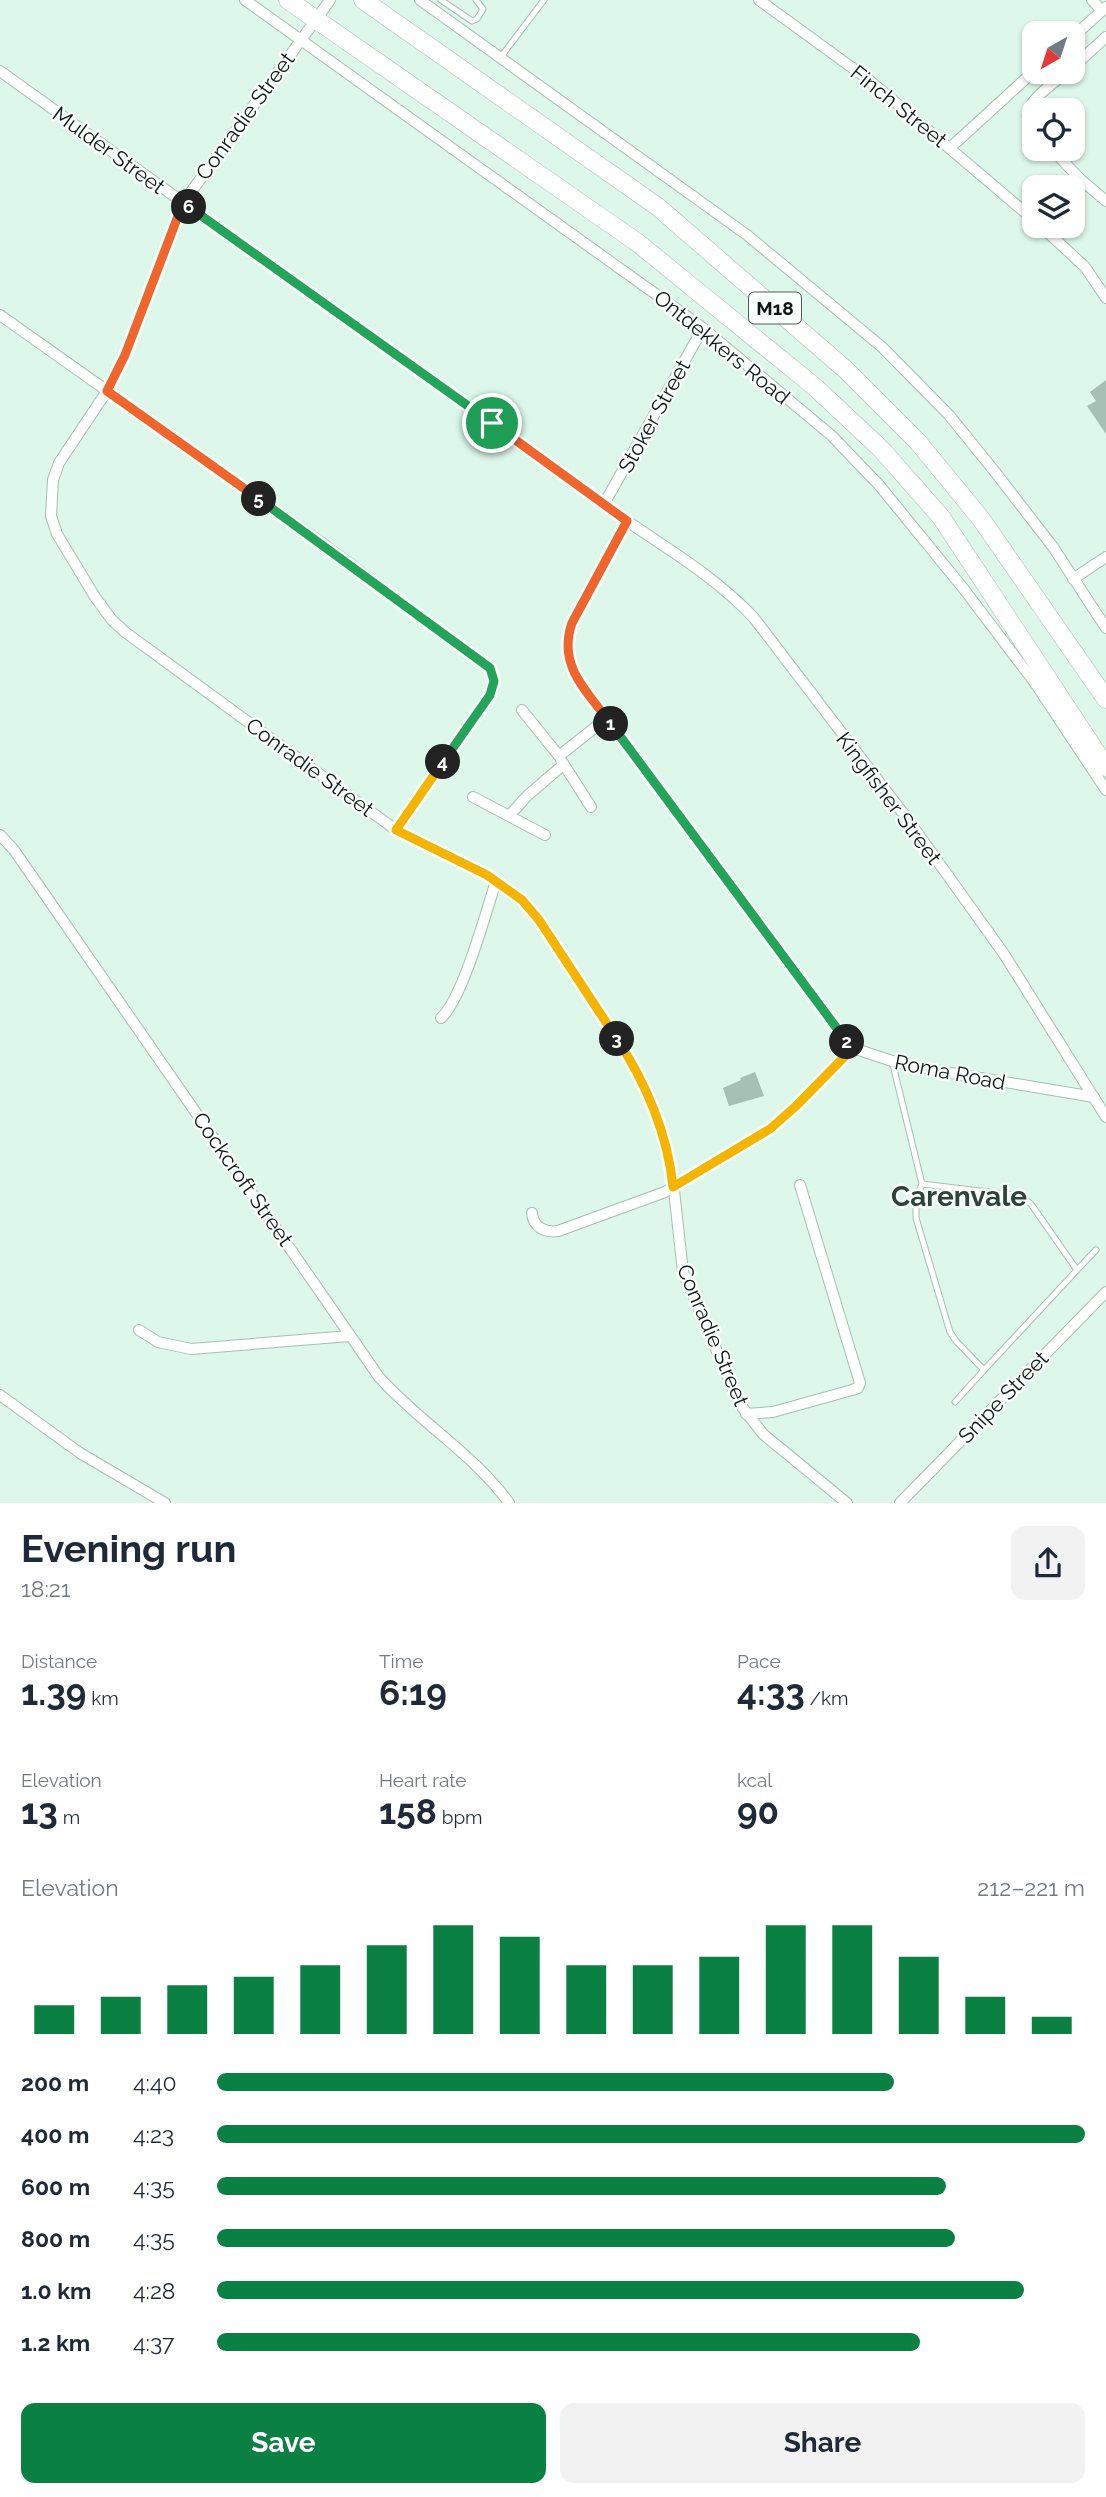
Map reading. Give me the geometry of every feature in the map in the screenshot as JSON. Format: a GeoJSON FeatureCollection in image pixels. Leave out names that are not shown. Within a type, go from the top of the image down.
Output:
{"type":"FeatureCollection","features":[{"type":"Feature","properties":{"kind":"main road","name":"Ontdekkers Road"},"geometry":{"type":"LineString","coordinates":[[288,0],[638,243],[816,388],[881,449],[942,517],[1106,766]]}},
{"type":"Feature","properties":{"kind":"main road","name":"M18"},"geometry":{"type":"LineString","coordinates":[[363,0],[658,206],[846,370],[918,442],[981,519],[1106,699]]}},
{"type":"Feature","properties":{"kind":"street","name":"Ontdekkers Road"},"geometry":{"type":"LineString","coordinates":[[245,0],[703,328],[832,436],[879,485],[963,588],[1035,683],[1106,790]]}},
{"type":"Feature","properties":{"kind":"street","name":"Conradie Street"},"geometry":{"type":"LineString","coordinates":[[330,0],[183,203],[125,355],[107,391],[59,463],[51,487],[51,516],[57,534],[95,597],[125,632],[396,830],[496,881],[522,900],[539,920],[634,1066],[657,1118],[673,1187],[683,1272],[717,1354],[746,1414],[763,1434],[847,1503]]}},
{"type":"Feature","properties":{"kind":"street"},"geometry":{"type":"LineString","coordinates":[[419,0],[747,235],[882,348],[925,389],[966,436],[1053,547],[1106,628]]}},
{"type":"Feature","properties":{"kind":"street","name":"Finch Street"},"geometry":{"type":"LineString","coordinates":[[759,0],[869,80],[1022,210]]}},
{"type":"Feature","properties":{"kind":"street"},"geometry":{"type":"LineString","coordinates":[[1085,26],[1104,9],[1092,0]]}},
{"type":"Feature","properties":{"kind":"street"},"geometry":{"type":"LineString","coordinates":[[1085,55],[1106,37]]}},
{"type":"Feature","properties":{"kind":"street","name":"Mulder Street"},"geometry":{"type":"LineString","coordinates":[[0,71],[627,521]]}},
{"type":"Feature","properties":{"kind":"street"},"geometry":{"type":"LineString","coordinates":[[950,148],[1022,82]]}},
{"type":"Feature","properties":{"kind":"street"},"geometry":{"type":"LineString","coordinates":[[1037,98],[1053,84]]}},
{"type":"Feature","properties":{"kind":"street"},"geometry":{"type":"LineString","coordinates":[[1063,161],[1106,201]]}},
{"type":"Feature","properties":{"kind":"street"},"geometry":{"type":"LineString","coordinates":[[1054,238],[1085,267],[1106,298]]}},
{"type":"Feature","properties":{"kind":"street"},"geometry":{"type":"LineString","coordinates":[[0,314],[482,661],[493,674],[490,695],[396,830]]}},
{"type":"Feature","properties":{"kind":"street","name":"Stoker Street"},"geometry":{"type":"LineString","coordinates":[[604,503],[703,328]]}},
{"type":"Feature","properties":{"kind":"street"},"geometry":{"type":"LineString","coordinates":[[532,1213],[536,1225],[540,1228],[558,1231],[665,1192],[770,1129],[853,1048],[845,1041],[577,678],[569,661],[567,637],[572,623],[627,521]]}},
{"type":"Feature","properties":{"kind":"street","name":"Kingfisher Street"},"geometry":{"type":"LineString","coordinates":[[627,521],[694,566],[732,596],[754,618],[906,817],[996,944],[1106,1116]]}},
{"type":"Feature","properties":{"kind":"street"},"geometry":{"type":"LineString","coordinates":[[1073,579],[1106,557]]}},
{"type":"Feature","properties":{"kind":"street"},"geometry":{"type":"LineString","coordinates":[[522,710],[592,807]]}},
{"type":"Feature","properties":{"kind":"street"},"geometry":{"type":"LineString","coordinates":[[510,815],[561,761],[607,718]]}},
{"type":"Feature","properties":{"kind":"street"},"geometry":{"type":"LineString","coordinates":[[473,797],[545,835]]}},
{"type":"Feature","properties":{"kind":"street","name":"Cockcroft Street"},"geometry":{"type":"LineString","coordinates":[[0,835],[15,850],[379,1377],[396,1396],[489,1479],[509,1503]]}},
{"type":"Feature","properties":{"kind":"street"},"geometry":{"type":"LineString","coordinates":[[441,1018],[458,990],[496,881]]}},
{"type":"Feature","properties":{"kind":"street","name":"Roma Road"},"geometry":{"type":"LineString","coordinates":[[853,1048],[892,1061],[1035,1089],[1094,1097]]}},
{"type":"Feature","properties":{"kind":"street"},"geometry":{"type":"LineString","coordinates":[[746,1414],[773,1412],[852,1390],[858,1388],[860,1383],[800,1185]]}},
{"type":"Feature","properties":{"kind":"street","name":"Snipe Street"},"geometry":{"type":"LineString","coordinates":[[900,1503],[1106,1292]]}},
{"type":"Feature","properties":{"kind":"street"},"geometry":{"type":"LineString","coordinates":[[139,1330],[158,1342],[191,1349],[349,1336]]}},
{"type":"Feature","properties":{"kind":"street"},"geometry":{"type":"LineString","coordinates":[[0,1395],[88,1458],[165,1503]]}},
{"type":"Feature","properties":{"kind":"lane"},"geometry":{"type":"LineString","coordinates":[[442,0],[472,21],[477,19],[483,9],[476,0]]}},
{"type":"Feature","properties":{"kind":"lane"},"geometry":{"type":"LineString","coordinates":[[499,58],[544,0]]}},
{"type":"Feature","properties":{"kind":"lane"},"geometry":{"type":"LineString","coordinates":[[892,1061],[922,1184],[916,1199],[916,1218],[950,1332],[984,1370]]}},
{"type":"Feature","properties":{"kind":"lane"},"geometry":{"type":"LineString","coordinates":[[922,1184],[1021,1196],[1031,1204],[1077,1270]]}},
{"type":"Feature","properties":{"kind":"lane"},"geometry":{"type":"LineString","coordinates":[[956,1402],[1096,1250]]}},
{"type":"Feature","properties":{"kind":"building"},"geometry":{"type":"Polygon","coordinates":[[[1106,380],[1106,434],[1087,406],[1096,401],[1090,392],[1106,380]]]}},
{"type":"Feature","properties":{"kind":"building"},"geometry":{"type":"Polygon","coordinates":[[[755,1072],[764,1096],[729,1106],[723,1088],[755,1072]]]}},
{"type":"Feature","properties":{"kind":"district","name":"Carenvale"},"geometry":{"type":"Point","coordinates":[959,1196]}},
{"type":"Feature","properties":{"kind":"route"},"geometry":{"type":"LineString","coordinates":[[183,203],[492,423],[627,521],[572,623],[567,637],[569,661],[577,678],[845,1041],[853,1048],[770,1129],[673,1187],[672,1172],[657,1118],[634,1066],[539,920],[522,900],[487,875],[396,830],[490,695],[494,681],[490,668],[326,546],[107,391],[125,355],[183,203]]}}]}
